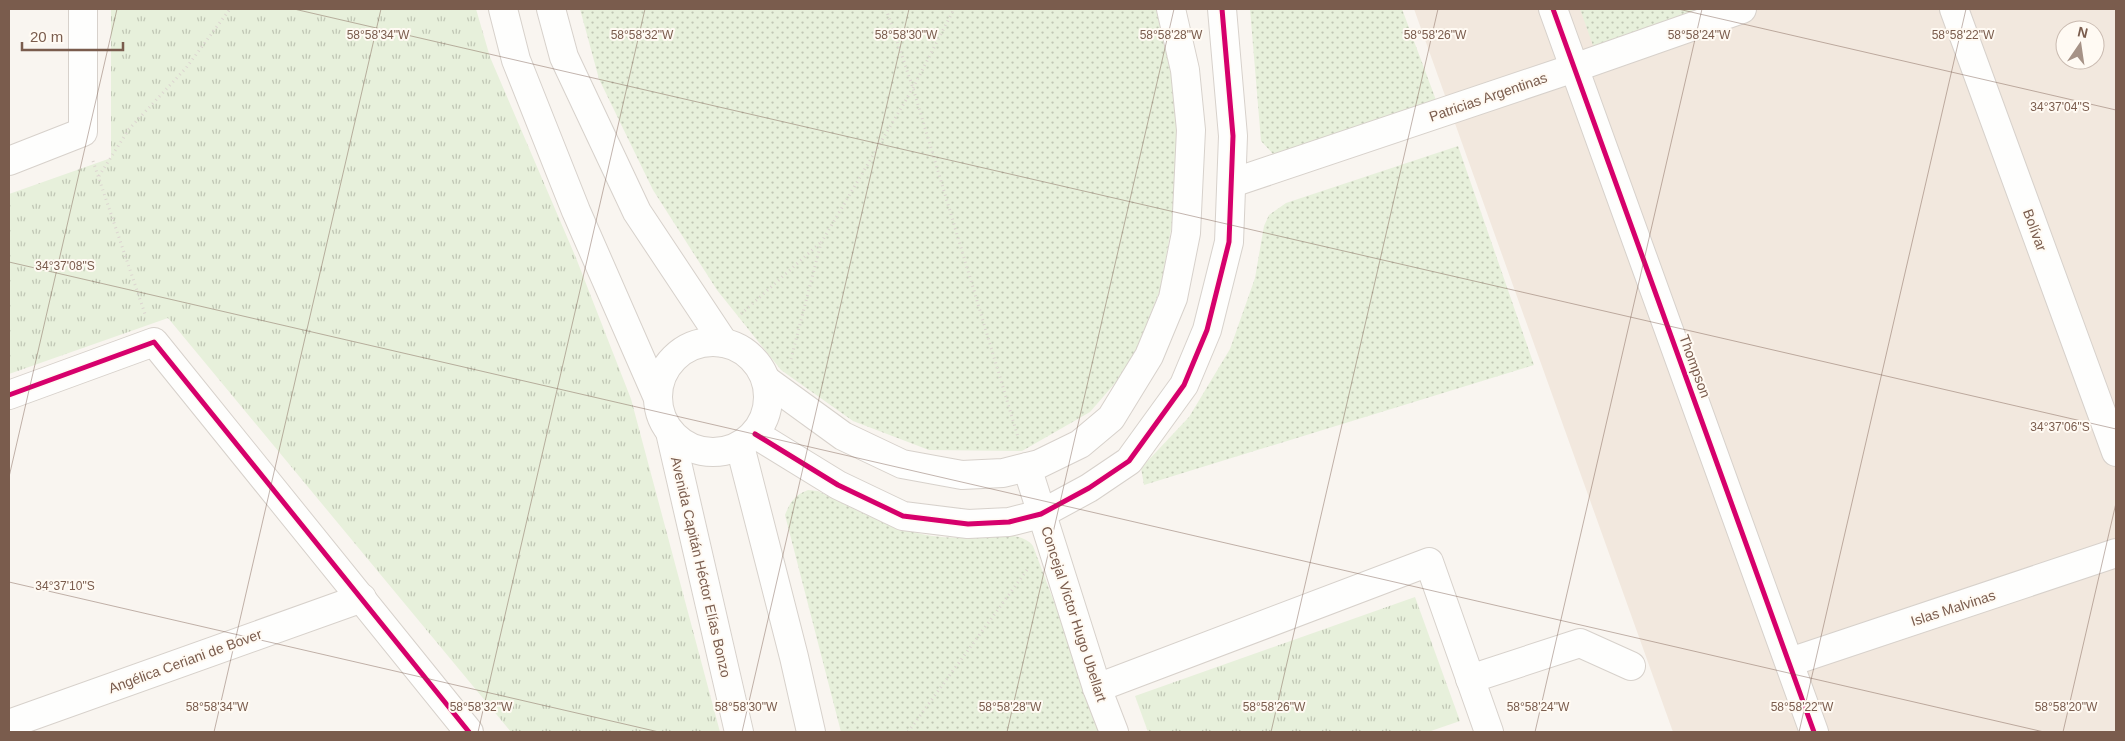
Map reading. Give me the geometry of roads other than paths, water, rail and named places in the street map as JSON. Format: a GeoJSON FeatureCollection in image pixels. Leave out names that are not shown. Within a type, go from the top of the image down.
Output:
{"type":"FeatureCollection","features":[{"type":"Feature","properties":{"kind":"street"},"geometry":{"type":"LineString","coordinates":[[9,160],[83,132],[83,9]]}},
{"type":"Feature","properties":{"kind":"street"},"geometry":{"type":"LineString","coordinates":[[503,9],[516,60],[576,211],[658,396]]}},
{"type":"Feature","properties":{"kind":"street"},"geometry":{"type":"LineString","coordinates":[[551,9],[564,56],[636,212],[721,338],[742,350],[756,363],[774,386],[843,436],[902,464],[962,475],[1004,473],[1039,464],[1080,444],[1111,418],[1149,356],[1173,298],[1186,233],[1191,130],[1185,70],[1171,9]]}},
{"type":"Feature","properties":{"kind":"street"},"geometry":{"type":"LineString","coordinates":[[747,440],[903,516],[968,524],[1009,522],[1041,514],[1089,488],[1129,461],[1184,385],[1207,330],[1229,242],[1233,136],[1222,9]]}},
{"type":"Feature","properties":{"kind":"street","name":"Thompson"},"geometry":{"type":"LineString","coordinates":[[1552,9],[1814,732]]}},
{"type":"Feature","properties":{"kind":"street","name":"Patricias Argentinas"},"geometry":{"type":"LineString","coordinates":[[1232,183],[1574,68],[1742,9]]}},
{"type":"Feature","properties":{"kind":"street","name":"Bolívar"},"geometry":{"type":"LineString","coordinates":[[1954,9],[2116,452]]}},
{"type":"Feature","properties":{"kind":"street"},"geometry":{"type":"LineString","coordinates":[[721,338],[686,349],[671,361],[661,377],[658,396],[660,415],[670,432],[684,444],[702,451],[722,452],[747,440],[765,418],[768,399],[774,386]]}},
{"type":"Feature","properties":{"kind":"street"},"geometry":{"type":"LineString","coordinates":[[9,395],[154,342],[470,732]]}},
{"type":"Feature","properties":{"kind":"street","name":"Avenida Capitán Héctor Elías Bonzo"},"geometry":{"type":"LineString","coordinates":[[670,432],[739,732]]}},
{"type":"Feature","properties":{"kind":"street"},"geometry":{"type":"LineString","coordinates":[[747,440],[811,732]]}},
{"type":"Feature","properties":{"kind":"street","name":"Concejal Victor Hugo Ubellart"},"geometry":{"type":"LineString","coordinates":[[1027,467],[1097,688],[1114,732]]}},
{"type":"Feature","properties":{"kind":"street","name":"Islas Malvinas"},"geometry":{"type":"LineString","coordinates":[[1790,662],[2116,553]]}},
{"type":"Feature","properties":{"kind":"street"},"geometry":{"type":"LineString","coordinates":[[1097,688],[1429,562],[1489,732]]}},
{"type":"Feature","properties":{"kind":"street","name":"Angélica Ceriani de Bover"},"geometry":{"type":"LineString","coordinates":[[9,724],[362,598]]}},
{"type":"Feature","properties":{"kind":"street"},"geometry":{"type":"LineString","coordinates":[[1470,679],[1580,643],[1631,666]]}}]}
